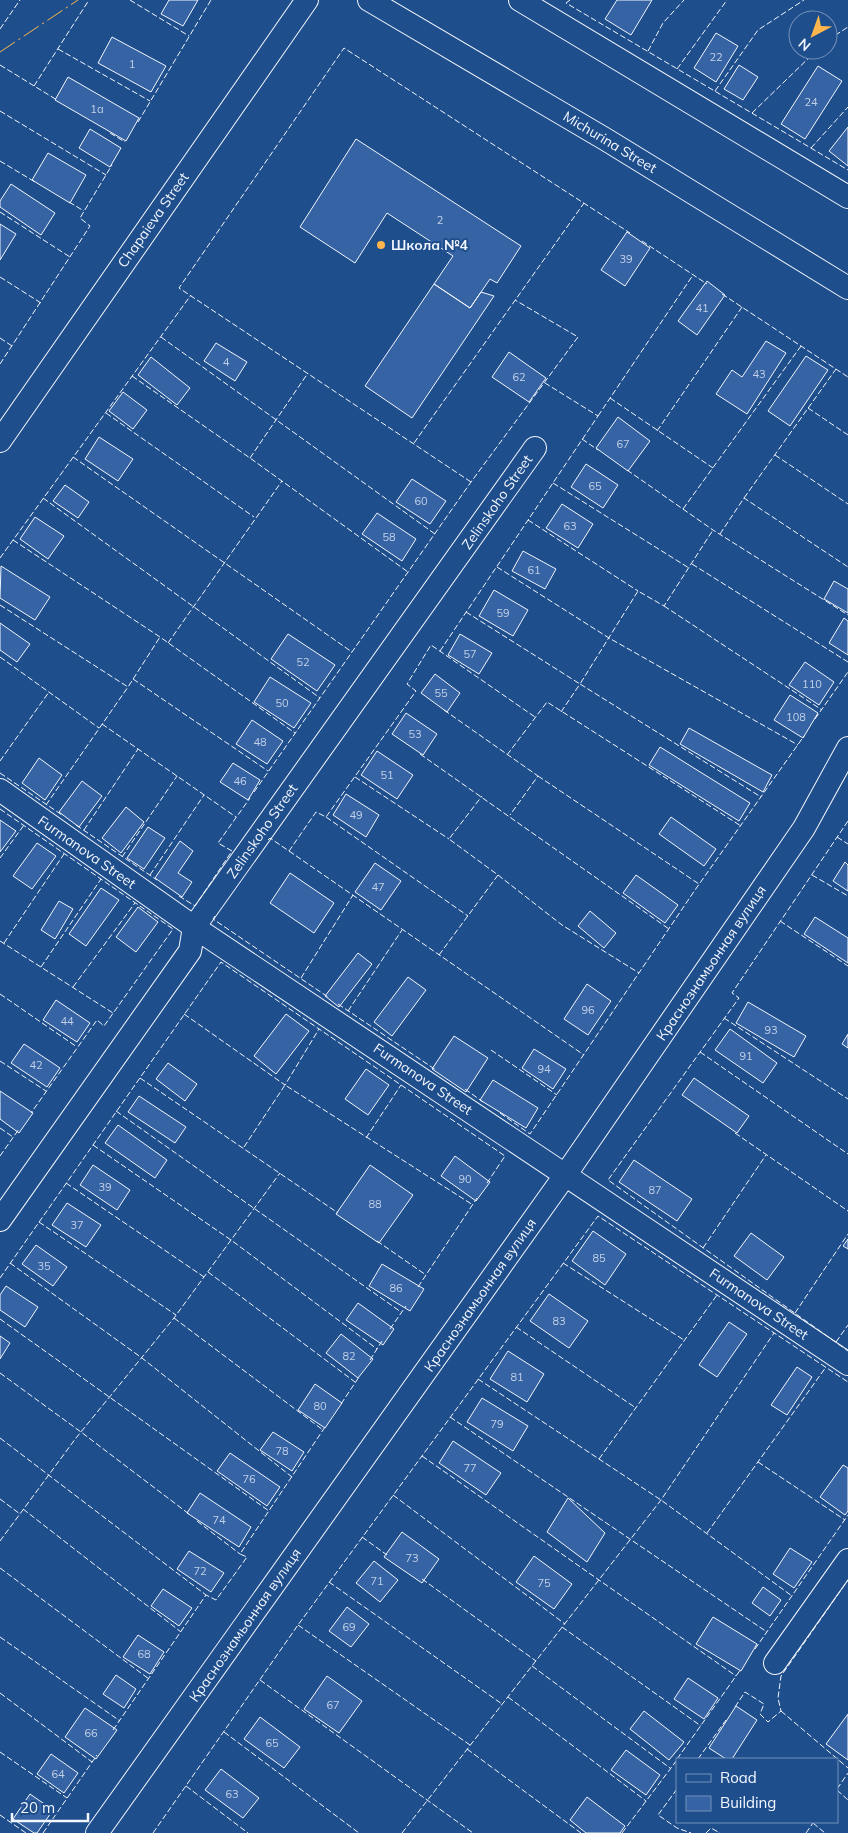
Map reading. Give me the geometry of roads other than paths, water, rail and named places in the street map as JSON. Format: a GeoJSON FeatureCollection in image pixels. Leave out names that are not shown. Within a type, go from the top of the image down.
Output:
{"type":"FeatureCollection","features":[{"type":"Feature","properties":{"kind":"street","name":"Chapaieva Street"},"geometry":{"type":"LineString","coordinates":[[0,441],[307,0]]}},
{"type":"Feature","properties":{"kind":"street","name":"Michurina Street"},"geometry":{"type":"LineString","coordinates":[[369,0],[605,139],[848,288]]}},
{"type":"Feature","properties":{"kind":"street"},"geometry":{"type":"LineString","coordinates":[[520,0],[545,5],[848,197]]}},
{"type":"Feature","properties":{"kind":"street","name":"Zelinskoho Street"},"geometry":{"type":"LineString","coordinates":[[0,1220],[190,951],[194,928],[535,448]]}},
{"type":"Feature","properties":{"kind":"street","name":"Краснознамьонная вулиця"},"geometry":{"type":"LineString","coordinates":[[98,1833],[566,1174],[804,828],[848,748]]}},
{"type":"Feature","properties":{"kind":"street","name":"Furmanova Street"},"geometry":{"type":"LineString","coordinates":[[0,790],[194,928],[566,1174],[848,1364]]}},
{"type":"Feature","properties":{"kind":"street"},"geometry":{"type":"LineString","coordinates":[[775,1664],[848,1560]]}},
{"type":"Feature","properties":{"kind":"place","name":"Школа №4"},"geometry":{"type":"Point","coordinates":[381,245]}}]}
